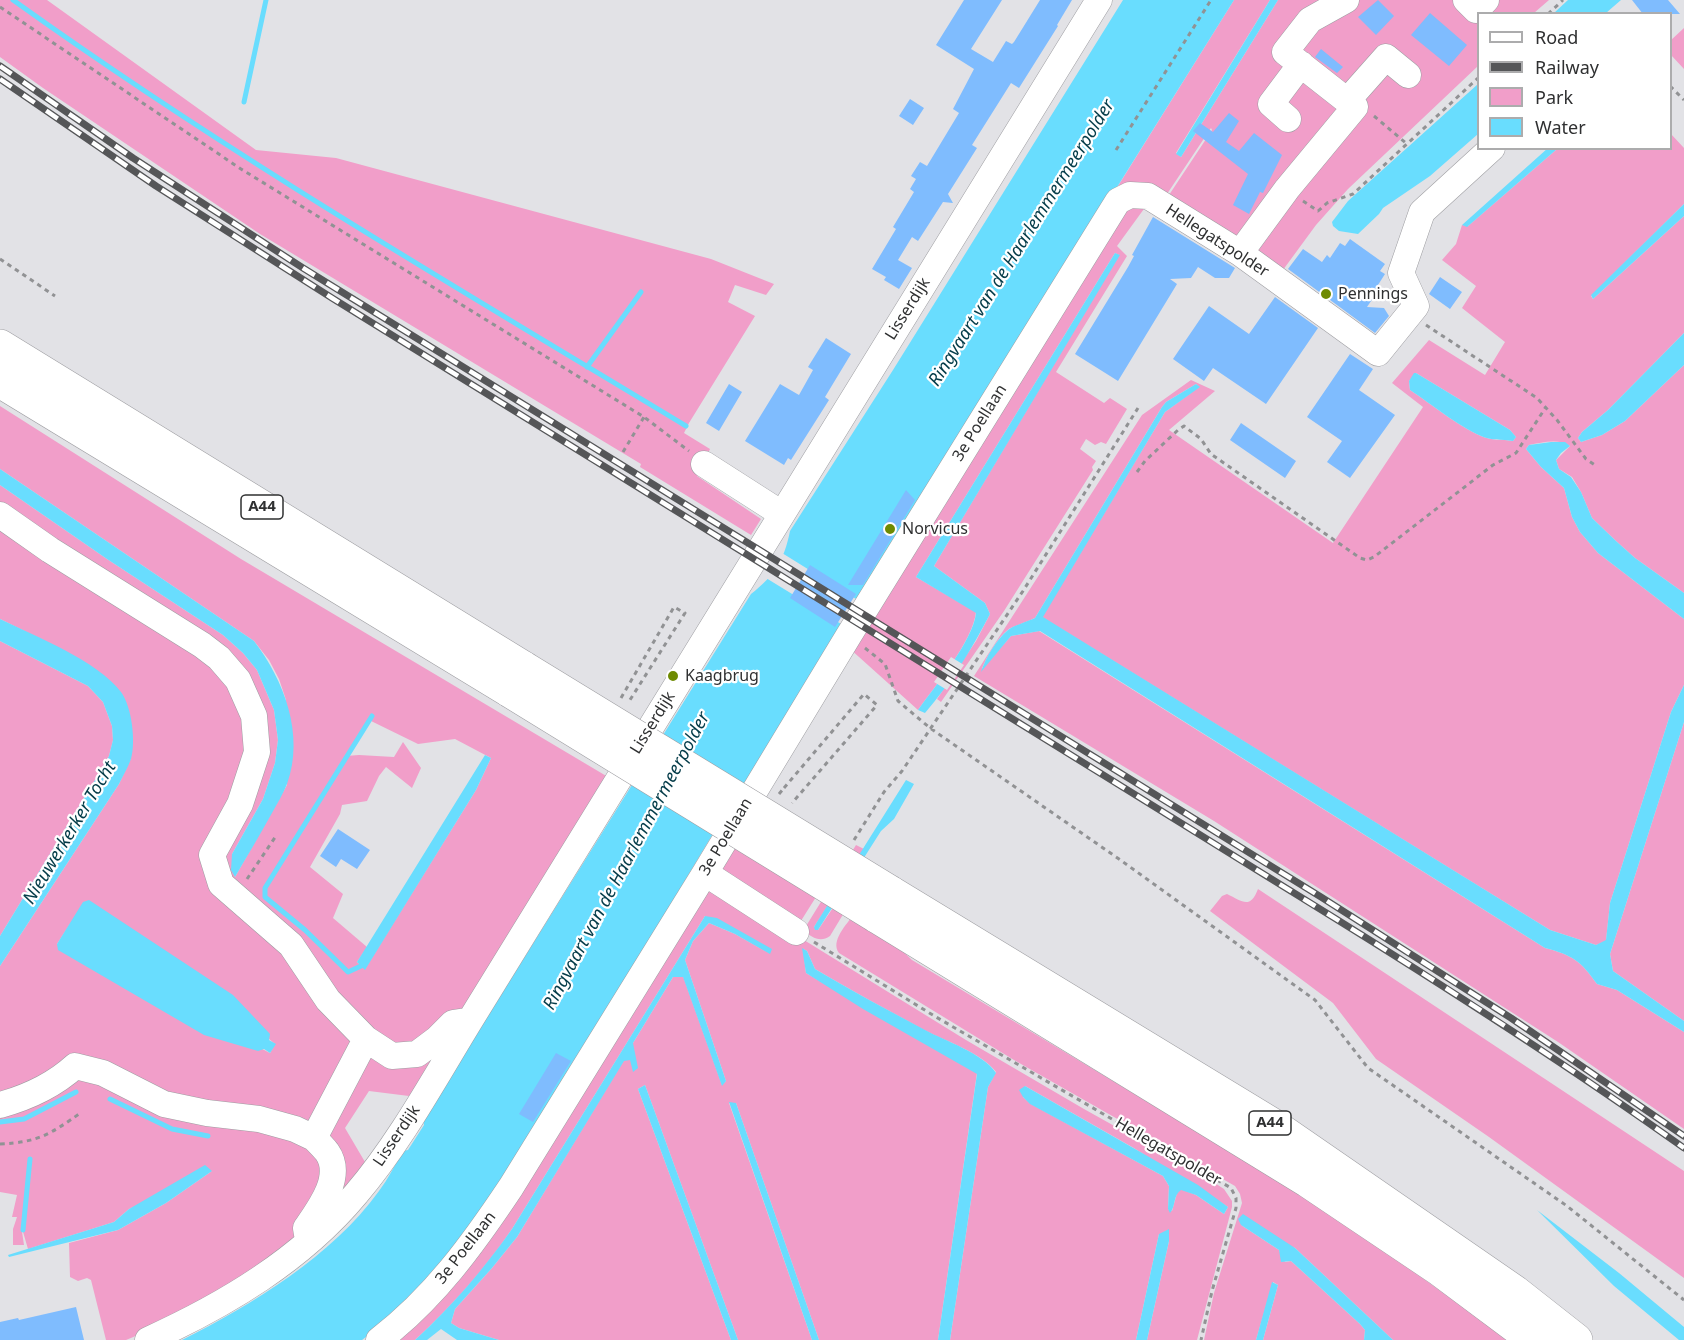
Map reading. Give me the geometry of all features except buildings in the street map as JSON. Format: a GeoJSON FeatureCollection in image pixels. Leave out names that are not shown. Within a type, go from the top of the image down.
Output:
{"type":"FeatureCollection","features":[{"type":"Feature","properties":{"kind":"highway","name":"A44"},"geometry":{"type":"LineString","coordinates":[[0,346],[517,680],[883,904],[1308,1181],[1438,1269],[1534,1340]]}},
{"type":"Feature","properties":{"kind":"highway","name":"A44"},"geometry":{"type":"LineString","coordinates":[[0,381],[517,680]]}},
{"type":"Feature","properties":{"kind":"highway","name":"A44"},"geometry":{"type":"LineString","coordinates":[[883,904],[1273,1125],[1515,1292],[1576,1340]]}},
{"type":"Feature","properties":{"kind":"street","name":"Lisserdijk"},"geometry":{"type":"LineString","coordinates":[[148,1340],[200,1315],[253,1283],[308,1243],[350,1202],[372,1173],[471,1019],[1099,0]]}},
{"type":"Feature","properties":{"kind":"street"},"geometry":{"type":"LineString","coordinates":[[1346,0],[1310,20],[1285,52],[1351,104]]}},
{"type":"Feature","properties":{"kind":"street"},"geometry":{"type":"LineString","coordinates":[[1466,0],[1476,10],[1486,0]]}},
{"type":"Feature","properties":{"kind":"street"},"geometry":{"type":"LineString","coordinates":[[1240,253],[1386,57],[1408,75]]}},
{"type":"Feature","properties":{"kind":"street"},"geometry":{"type":"LineString","coordinates":[[1288,119],[1271,104],[1300,64]]}},
{"type":"Feature","properties":{"kind":"street"},"geometry":{"type":"LineString","coordinates":[[1410,314],[1416,306],[1401,273],[1422,212],[1490,150]]}},
{"type":"Feature","properties":{"kind":"street","name":"Hellegatspolder"},"geometry":{"type":"LineString","coordinates":[[1048,315],[1118,201],[1130,195],[1148,196],[1240,253],[1378,353],[1410,314]]}},
{"type":"Feature","properties":{"kind":"street","name":"3e Poellaan"},"geometry":{"type":"LineString","coordinates":[[379,1340],[424,1300],[477,1238],[705,873],[849,635],[1048,315]]}},
{"type":"Feature","properties":{"kind":"street"},"geometry":{"type":"LineString","coordinates":[[704,464],[782,514]]}},
{"type":"Feature","properties":{"kind":"street"},"geometry":{"type":"LineString","coordinates":[[0,515],[50,550],[202,645],[219,658],[238,680],[254,716],[257,752],[240,804],[212,855],[221,884],[291,945],[328,1000],[366,1039],[392,1056],[417,1054],[453,1023],[471,1019]]}},
{"type":"Feature","properties":{"kind":"street"},"geometry":{"type":"LineString","coordinates":[[0,528],[50,550]]}},
{"type":"Feature","properties":{"kind":"street"},"geometry":{"type":"LineString","coordinates":[[705,873],[796,932]]}},
{"type":"Feature","properties":{"kind":"street"},"geometry":{"type":"LineString","coordinates":[[314,1138],[366,1039]]}},
{"type":"Feature","properties":{"kind":"street"},"geometry":{"type":"LineString","coordinates":[[0,1105],[35,1094],[59,1080],[75,1066],[103,1073],[164,1104],[207,1113],[260,1119],[314,1138],[328,1153],[334,1173],[321,1207],[306,1228],[308,1243]]}},
{"type":"Feature","properties":{"kind":"path"},"geometry":{"type":"LineString","coordinates":[[1116,150],[1211,0]]}},
{"type":"Feature","properties":{"kind":"path"},"geometry":{"type":"LineString","coordinates":[[1550,12],[1563,0]]}},
{"type":"Feature","properties":{"kind":"path"},"geometry":{"type":"LineString","coordinates":[[0,7],[240,169],[644,417],[704,464]]}},
{"type":"Feature","properties":{"kind":"path"},"geometry":{"type":"LineString","coordinates":[[1287,189],[1318,211],[1327,203],[1353,194],[1477,80]]}},
{"type":"Feature","properties":{"kind":"path"},"geometry":{"type":"LineString","coordinates":[[1672,87],[1684,100]]}},
{"type":"Feature","properties":{"kind":"path"},"geometry":{"type":"LineString","coordinates":[[1351,104],[1363,106],[1407,144]]}},
{"type":"Feature","properties":{"kind":"path"},"geometry":{"type":"LineString","coordinates":[[0,259],[55,296]]}},
{"type":"Feature","properties":{"kind":"path"},"geometry":{"type":"LineString","coordinates":[[1410,314],[1516,383],[1546,407],[1586,459],[1594,465]]}},
{"type":"Feature","properties":{"kind":"path"},"geometry":{"type":"LineString","coordinates":[[1137,472],[1145,461],[1184,426],[1201,439],[1211,454],[1360,558],[1367,560],[1374,557],[1493,465],[1515,453],[1546,407]]}},
{"type":"Feature","properties":{"kind":"path"},"geometry":{"type":"LineString","coordinates":[[853,842],[884,792],[902,771],[1023,591],[1138,408]]}},
{"type":"Feature","properties":{"kind":"path"},"geometry":{"type":"LineString","coordinates":[[623,452],[644,417]]}},
{"type":"Feature","properties":{"kind":"path"},"geometry":{"type":"LineString","coordinates":[[618,703],[674,607],[685,613],[628,703]]}},
{"type":"Feature","properties":{"kind":"path"},"geometry":{"type":"LineString","coordinates":[[849,635],[885,664],[898,701],[930,728],[1316,1000],[1368,1068],[1567,1206],[1684,1300]]}},
{"type":"Feature","properties":{"kind":"path"},"geometry":{"type":"LineString","coordinates":[[784,788],[864,694],[877,705],[786,810]]}},
{"type":"Feature","properties":{"kind":"path"},"geometry":{"type":"LineString","coordinates":[[259,861],[276,836]]}},
{"type":"Feature","properties":{"kind":"path","name":"Hellegatspolder"},"geometry":{"type":"LineString","coordinates":[[796,932],[1001,1055],[1231,1188],[1236,1198],[1236,1208],[1212,1291],[1201,1340]]}},
{"type":"Feature","properties":{"kind":"path"},"geometry":{"type":"LineString","coordinates":[[0,1144],[27,1143],[51,1133],[82,1112]]}},
{"type":"Feature","properties":{"kind":"green space"},"geometry":{"type":"Polygon","coordinates":[[[0,0],[47,0],[256,150],[336,158],[711,259],[774,284],[766,295],[735,285],[728,302],[755,316],[684,433],[710,449],[697,476],[761,519],[751,535],[640,467],[641,464],[260,234],[43,88],[0,57],[0,0]]]}},
{"type":"Feature","properties":{"kind":"green space"},"geometry":{"type":"Polygon","coordinates":[[[1234,0],[1270,0],[1176,153],[1181,157],[1278,0],[1549,0],[1535,12],[1477,12],[1477,67],[1348,189],[1316,225],[1280,274],[1169,195],[1212,130],[1211,128],[1163,200],[1132,182],[1127,182],[1122,188],[1118,186],[1234,0]]]}},
{"type":"Feature","properties":{"kind":"green space"},"geometry":{"type":"Polygon","coordinates":[[[1684,28],[1684,69],[1672,56],[1672,39],[1684,28]]]}},
{"type":"Feature","properties":{"kind":"green space"},"geometry":{"type":"Polygon","coordinates":[[[1672,135],[1684,148],[1684,204],[1591,296],[1593,299],[1684,216],[1684,333],[1578,438],[1581,442],[1602,435],[1625,421],[1684,365],[1684,593],[1635,558],[1592,518],[1572,477],[1559,469],[1556,460],[1570,446],[1560,442],[1550,442],[1529,445],[1526,449],[1541,467],[1564,488],[1572,517],[1580,532],[1598,553],[1684,619],[1684,685],[1671,712],[1610,903],[1606,941],[1596,945],[1550,930],[1042,617],[1165,412],[1199,387],[1196,384],[1166,402],[1162,407],[1035,618],[1005,633],[993,648],[982,669],[1011,636],[1039,631],[1545,948],[1575,960],[1597,984],[1617,990],[1684,1032],[1684,1129],[1558,1042],[1214,821],[974,676],[1142,415],[1191,380],[1215,391],[1169,430],[1333,543],[1423,407],[1392,383],[1429,340],[1485,375],[1505,342],[1462,308],[1476,286],[1442,260],[1456,244],[1462,225],[1468,226],[1556,150],[1672,150],[1672,135]],[[1416,373],[1409,381],[1410,390],[1472,432],[1493,439],[1513,441],[1516,437],[1510,430],[1416,373]]]}},
{"type":"Feature","properties":{"kind":"green space"},"geometry":{"type":"Polygon","coordinates":[[[1149,202],[1117,246],[1127,256],[1056,372],[1104,403],[1110,398],[1127,409],[1106,444],[1101,442],[1095,445],[1086,439],[1080,449],[1096,461],[1092,467],[1093,470],[1004,611],[941,702],[937,699],[976,641],[990,614],[985,603],[934,566],[1119,255],[1115,253],[916,577],[976,612],[961,649],[918,710],[849,648],[1123,206],[1149,202]]]}},
{"type":"Feature","properties":{"kind":"green space"},"geometry":{"type":"Polygon","coordinates":[[[0,406],[241,559],[608,777],[441,1054],[409,1096],[369,1091],[345,1128],[365,1162],[343,1197],[284,1254],[172,1321],[126,1340],[106,1340],[91,1280],[87,1278],[78,1281],[70,1277],[69,1243],[118,1230],[166,1203],[212,1171],[129,1209],[114,1222],[28,1249],[21,1225],[24,1245],[13,1245],[13,1229],[17,1217],[12,1217],[17,1195],[0,1192],[0,966],[119,784],[131,758],[131,720],[43,640],[0,619],[0,485],[223,635],[243,653],[257,670],[274,710],[278,740],[275,763],[263,799],[232,854],[235,877],[287,785],[286,700],[269,660],[254,641],[0,469],[0,406]],[[369,720],[346,756],[394,757],[403,742],[421,768],[412,788],[386,767],[367,801],[342,805],[340,814],[310,867],[343,894],[333,918],[367,947],[357,962],[365,969],[476,790],[491,758],[455,739],[418,744],[369,720]],[[70,924],[57,944],[270,1053],[275,1044],[269,1039],[70,924]]]}},
{"type":"Feature","properties":{"kind":"green space"},"geometry":{"type":"Polygon","coordinates":[[[0,641],[88,686],[103,702],[112,726],[113,740],[109,756],[100,772],[0,936],[0,641]]]}},
{"type":"Feature","properties":{"kind":"green space"},"geometry":{"type":"Polygon","coordinates":[[[1684,722],[1684,1021],[1613,971],[1610,954],[1684,722]]]}},
{"type":"Feature","properties":{"kind":"green space"},"geometry":{"type":"Polygon","coordinates":[[[730,843],[816,897],[799,924],[723,881],[715,863],[730,843]]]}},
{"type":"Feature","properties":{"kind":"green space"},"geometry":{"type":"Polygon","coordinates":[[[856,845],[864,849],[814,927],[818,930],[863,863],[871,868],[830,936],[823,939],[813,937],[803,931],[856,845]]]}},
{"type":"Feature","properties":{"kind":"green space"},"geometry":{"type":"Polygon","coordinates":[[[706,888],[731,895],[966,1040],[1204,1176],[1224,1189],[1232,1201],[1197,1340],[1147,1340],[1169,1241],[1159,1234],[1136,1340],[950,1340],[988,1087],[996,1072],[973,1053],[924,1030],[815,969],[807,951],[803,949],[806,973],[977,1073],[938,1340],[819,1340],[736,1103],[729,1103],[812,1340],[738,1340],[645,1085],[638,1089],[731,1340],[499,1340],[459,1328],[451,1323],[455,1309],[517,1237],[624,1060],[630,1060],[633,1043],[673,977],[683,976],[722,1085],[726,1081],[685,960],[693,941],[709,923],[735,934],[770,954],[705,916],[512,1229],[490,1259],[442,1314],[415,1340],[386,1340],[706,888]],[[1025,1086],[1023,1097],[1031,1104],[1163,1176],[1169,1186],[1168,1209],[1172,1211],[1177,1193],[1181,1189],[1196,1195],[1224,1214],[1228,1207],[1132,1147],[1025,1086]]]}},
{"type":"Feature","properties":{"kind":"green space"},"geometry":{"type":"Polygon","coordinates":[[[1258,889],[1684,1171],[1684,1278],[1489,1137],[1376,1059],[1333,1003],[1210,911],[1222,896],[1227,894],[1249,902],[1258,889]]]}},
{"type":"Feature","properties":{"kind":"green space"},"geometry":{"type":"Polygon","coordinates":[[[854,914],[877,927],[912,960],[1259,1169],[1364,1236],[1509,1340],[1393,1340],[1295,1248],[1241,1225],[1279,1250],[1285,1262],[1291,1261],[1360,1324],[1365,1330],[1364,1340],[1263,1340],[1278,1285],[1273,1282],[1256,1340],[1204,1340],[1214,1293],[1242,1203],[1235,1186],[1014,1060],[839,953],[838,938],[854,914]]]}},
{"type":"Feature","properties":{"kind":"water","name":"Ringvaart van de Haarlemmermeerpolder"},"geometry":{"type":"Polygon","coordinates":[[[1123,0],[1234,0],[711,837],[568,1076],[446,1264],[362,1340],[182,1340],[263,1295],[338,1237],[360,1215],[382,1186],[403,1151],[408,1150],[424,1125],[423,1120],[751,594],[777,567],[785,551],[790,531],[1123,0]]]}},
{"type":"Feature","properties":{"kind":"water"},"geometry":{"type":"Polygon","coordinates":[[[1270,0],[1278,0],[1181,157],[1176,154],[1270,0]]]}},
{"type":"Feature","properties":{"kind":"water"},"geometry":{"type":"Polygon","coordinates":[[[1568,0],[1621,0],[1607,12],[1555,12],[1568,0]]]}},
{"type":"Feature","properties":{"kind":"water"},"geometry":{"type":"Polygon","coordinates":[[[1477,85],[1477,135],[1430,176],[1383,208],[1358,234],[1339,231],[1333,226],[1332,222],[1348,201],[1477,85]]]}},
{"type":"Feature","properties":{"kind":"water"},"geometry":{"type":"Polygon","coordinates":[[[1546,150],[1556,150],[1467,227],[1462,225],[1546,150]]]}},
{"type":"Feature","properties":{"kind":"water"},"geometry":{"type":"Polygon","coordinates":[[[1684,204],[1684,216],[1593,299],[1591,295],[1684,204]]]}},
{"type":"Feature","properties":{"kind":"water"},"geometry":{"type":"Polygon","coordinates":[[[1115,253],[1120,255],[934,566],[985,603],[990,614],[944,690],[925,713],[918,710],[961,650],[976,613],[916,577],[1115,253]]]}},
{"type":"Feature","properties":{"kind":"water"},"geometry":{"type":"Polygon","coordinates":[[[1684,333],[1684,365],[1625,421],[1602,435],[1581,442],[1578,438],[1582,432],[1608,410],[1684,333]]]}},
{"type":"Feature","properties":{"kind":"water"},"geometry":{"type":"Polygon","coordinates":[[[1414,373],[1510,430],[1516,437],[1513,441],[1489,439],[1463,427],[1410,390],[1409,381],[1414,373]]]}},
{"type":"Feature","properties":{"kind":"water"},"geometry":{"type":"Polygon","coordinates":[[[1196,384],[1200,387],[1165,412],[1043,617],[1550,930],[1596,945],[1606,940],[1610,903],[1671,712],[1684,685],[1684,722],[1610,954],[1613,971],[1684,1021],[1684,1032],[1617,990],[1597,984],[1575,960],[1545,948],[1040,631],[1011,636],[981,672],[992,649],[1008,630],[1035,618],[1162,407],[1166,402],[1196,384]]]}},
{"type":"Feature","properties":{"kind":"water"},"geometry":{"type":"Polygon","coordinates":[[[1565,442],[1570,446],[1556,460],[1559,469],[1571,477],[1581,492],[1592,518],[1635,558],[1684,593],[1684,619],[1598,553],[1580,532],[1572,517],[1564,488],[1541,467],[1526,449],[1529,445],[1565,442]]]}},
{"type":"Feature","properties":{"kind":"water"},"geometry":{"type":"Polygon","coordinates":[[[0,469],[254,641],[265,656],[282,690],[288,709],[294,746],[292,765],[282,795],[235,877],[231,870],[232,854],[263,799],[275,763],[278,740],[274,710],[257,670],[243,653],[223,635],[0,485],[0,469]]]}},
{"type":"Feature","properties":{"kind":"water","name":"Nieuwerkerker Tocht"},"geometry":{"type":"Polygon","coordinates":[[[0,619],[65,650],[111,681],[121,692],[128,706],[133,743],[131,759],[119,784],[0,966],[0,936],[100,772],[109,756],[113,740],[112,726],[103,702],[88,686],[0,641],[0,619]]]}},
{"type":"Feature","properties":{"kind":"water"},"geometry":{"type":"Polygon","coordinates":[[[485,755],[491,758],[476,790],[365,970],[357,962],[485,755]]]}},
{"type":"Feature","properties":{"kind":"water"},"geometry":{"type":"Polygon","coordinates":[[[906,780],[914,784],[894,819],[881,831],[818,930],[815,930],[817,922],[906,780]]]}},
{"type":"Feature","properties":{"kind":"water"},"geometry":{"type":"Polygon","coordinates":[[[89,900],[233,995],[270,1034],[269,1040],[276,1044],[270,1053],[264,1049],[258,1051],[204,1035],[58,950],[57,944],[83,902],[89,900]]]}},
{"type":"Feature","properties":{"kind":"water"},"geometry":{"type":"Polygon","coordinates":[[[705,916],[717,918],[772,949],[770,954],[735,934],[709,923],[693,941],[685,960],[726,1081],[722,1086],[683,977],[673,977],[633,1043],[638,1068],[633,1072],[630,1060],[624,1061],[517,1237],[455,1309],[451,1323],[459,1328],[499,1340],[457,1340],[441,1329],[427,1340],[415,1340],[467,1287],[512,1229],[705,916]]]}},
{"type":"Feature","properties":{"kind":"water"},"geometry":{"type":"Polygon","coordinates":[[[802,948],[807,951],[815,969],[925,1030],[963,1048],[982,1059],[996,1073],[988,1087],[950,1340],[938,1340],[977,1074],[863,1009],[806,973],[802,948]]]}},
{"type":"Feature","properties":{"kind":"water"},"geometry":{"type":"Polygon","coordinates":[[[645,1085],[738,1340],[731,1340],[638,1089],[645,1085]]]}},
{"type":"Feature","properties":{"kind":"water"},"geometry":{"type":"Polygon","coordinates":[[[1025,1086],[1198,1185],[1228,1207],[1224,1214],[1196,1195],[1181,1190],[1170,1213],[1168,1209],[1169,1186],[1163,1176],[1030,1104],[1019,1090],[1025,1086]]]}},
{"type":"Feature","properties":{"kind":"water"},"geometry":{"type":"Polygon","coordinates":[[[729,1102],[736,1103],[819,1340],[812,1340],[729,1102]]]}},
{"type":"Feature","properties":{"kind":"water"},"geometry":{"type":"Polygon","coordinates":[[[205,1165],[212,1171],[166,1203],[118,1230],[9,1257],[8,1255],[114,1222],[129,1209],[205,1165]]]}},
{"type":"Feature","properties":{"kind":"water"},"geometry":{"type":"Polygon","coordinates":[[[1537,1210],[1684,1327],[1684,1340],[1679,1340],[1614,1286],[1537,1210]]]}},
{"type":"Feature","properties":{"kind":"water"},"geometry":{"type":"Polygon","coordinates":[[[1243,1214],[1295,1248],[1393,1340],[1364,1340],[1365,1330],[1360,1324],[1291,1261],[1281,1262],[1279,1250],[1241,1225],[1238,1219],[1243,1214]]]}},
{"type":"Feature","properties":{"kind":"water"},"geometry":{"type":"Polygon","coordinates":[[[1169,1229],[1169,1241],[1147,1340],[1136,1340],[1159,1234],[1169,1229]]]}},
{"type":"Feature","properties":{"kind":"water"},"geometry":{"type":"Polygon","coordinates":[[[1272,1282],[1278,1285],[1263,1340],[1256,1340],[1272,1282]]]}},
{"type":"Feature","properties":{"kind":"pier"},"geometry":{"type":"Polygon","coordinates":[[[782,553],[861,602],[846,627],[766,578],[782,553]]]}},
{"type":"Feature","properties":{"kind":"pier"},"geometry":{"type":"Polygon","coordinates":[[[951,657],[964,665],[947,690],[934,682],[951,657]]]}},
{"type":"Feature","properties":{"kind":"waterway"},"geometry":{"type":"LineString","coordinates":[[13,0],[177,113],[261,167],[686,426]]}},
{"type":"Feature","properties":{"kind":"waterway"},"geometry":{"type":"LineString","coordinates":[[244,102],[266,0]]}},
{"type":"Feature","properties":{"kind":"waterway"},"geometry":{"type":"LineString","coordinates":[[587,367],[641,292]]}},
{"type":"Feature","properties":{"kind":"waterway"},"geometry":{"type":"LineString","coordinates":[[364,961],[361,966],[348,972],[305,930],[265,897],[265,888],[372,716]]}},
{"type":"Feature","properties":{"kind":"waterway"},"geometry":{"type":"LineString","coordinates":[[0,1122],[24,1119],[76,1092]]}},
{"type":"Feature","properties":{"kind":"waterway"},"geometry":{"type":"LineString","coordinates":[[110,1099],[172,1129],[208,1136]]}},
{"type":"Feature","properties":{"kind":"waterway"},"geometry":{"type":"LineString","coordinates":[[23,1230],[30,1159]]}},
{"type":"Feature","properties":{"kind":"railway"},"geometry":{"type":"LineString","coordinates":[[0,66],[133,158],[303,268],[1321,897],[1511,1018],[1684,1136]]}},
{"type":"Feature","properties":{"kind":"railway"},"geometry":{"type":"LineString","coordinates":[[0,79],[156,186],[332,298],[1403,961],[1545,1052],[1684,1148]]}},
{"type":"Feature","properties":{"kind":"place","name":"Pennings"},"geometry":{"type":"Point","coordinates":[1326,294]}},
{"type":"Feature","properties":{"kind":"place","name":"Norvicus"},"geometry":{"type":"Point","coordinates":[890,529]}},
{"type":"Feature","properties":{"kind":"place","name":"Kaagbrug"},"geometry":{"type":"Point","coordinates":[673,676]}}]}
